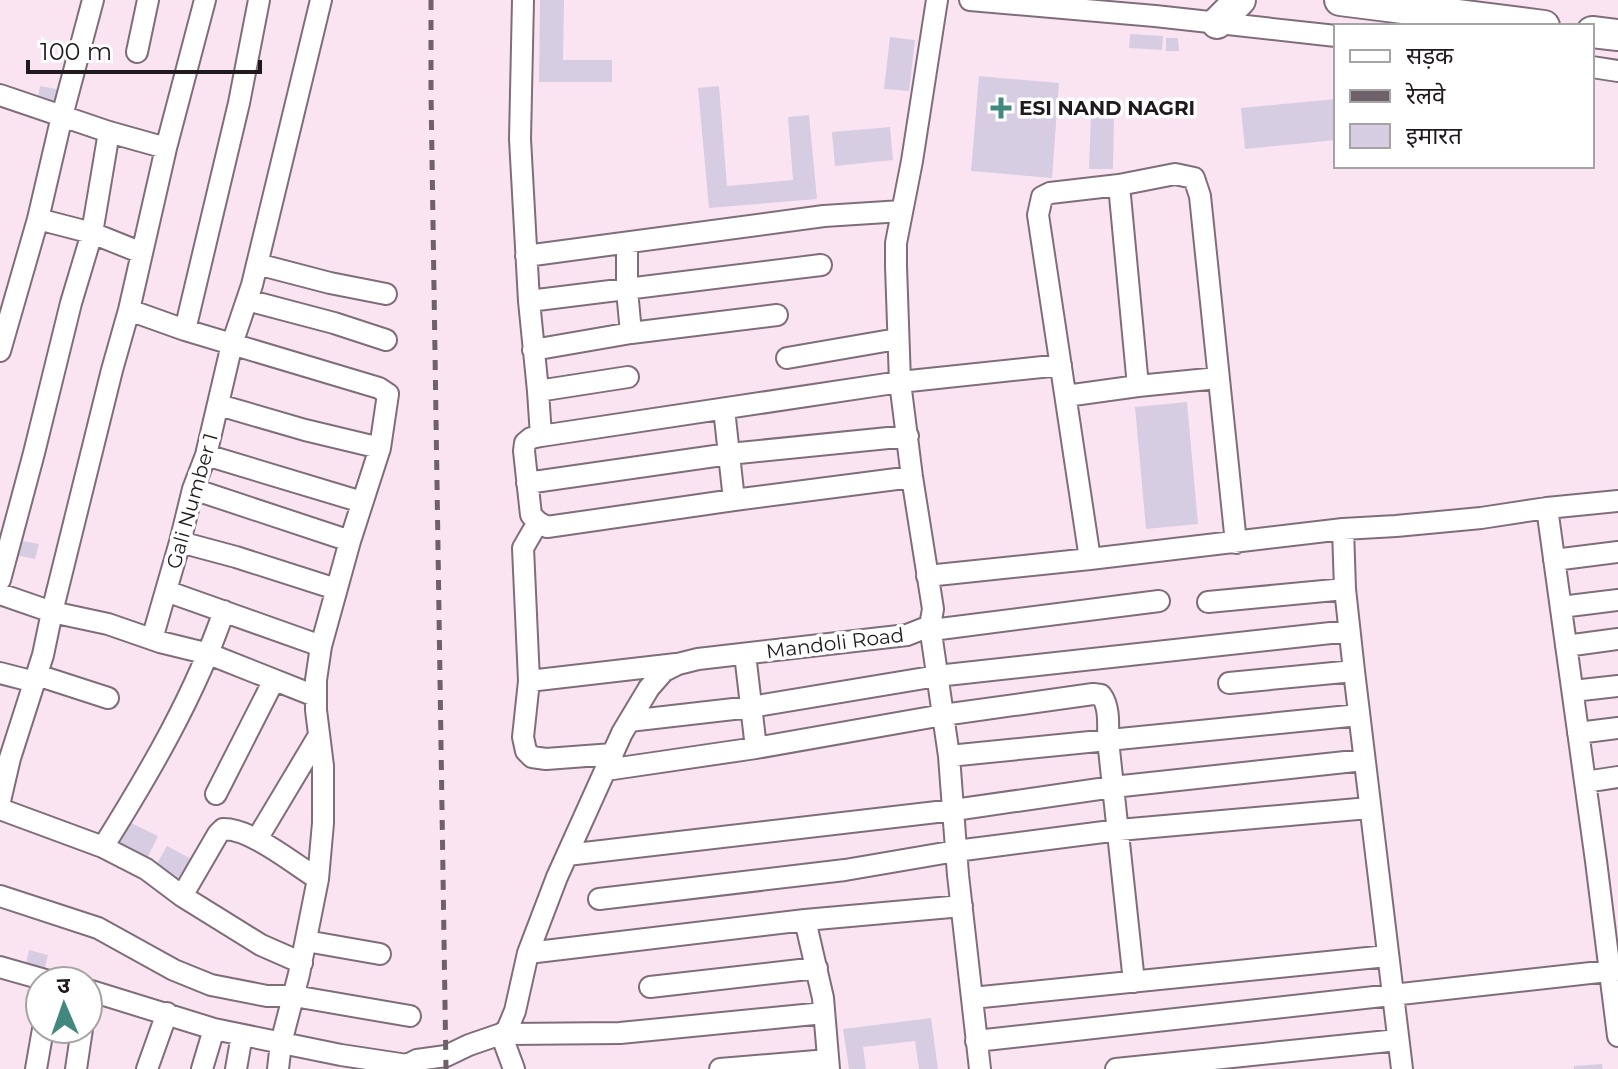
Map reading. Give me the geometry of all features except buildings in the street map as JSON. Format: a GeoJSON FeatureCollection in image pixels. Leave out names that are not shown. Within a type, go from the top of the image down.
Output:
{"type":"FeatureCollection","features":[{"type":"Feature","properties":{"kind":"highway"},"geometry":{"type":"LineString","coordinates":[[1217,23],[1240,0]]}},
{"type":"Feature","properties":{"kind":"highway"},"geometry":{"type":"LineString","coordinates":[[1340,0],[1528,24]]}},
{"type":"Feature","properties":{"kind":"highway"},"geometry":{"type":"LineString","coordinates":[[1594,32],[1618,35]]}},
{"type":"Feature","properties":{"kind":"street"},"geometry":{"type":"LineString","coordinates":[[0,351],[38,219],[93,0]]}},
{"type":"Feature","properties":{"kind":"street"},"geometry":{"type":"LineString","coordinates":[[137,52],[148,0]]}},
{"type":"Feature","properties":{"kind":"street"},"geometry":{"type":"LineString","coordinates":[[0,801],[10,758],[36,679],[205,0]]}},
{"type":"Feature","properties":{"kind":"street"},"geometry":{"type":"LineString","coordinates":[[185,330],[239,103],[259,0]]}},
{"type":"Feature","properties":{"kind":"street","name":"Gali Number 1"},"geometry":{"type":"LineString","coordinates":[[321,0],[257,264],[232,344],[206,455],[193,489],[166,591],[321,646]]}},
{"type":"Feature","properties":{"kind":"street"},"geometry":{"type":"LineString","coordinates":[[523,0],[520,139],[529,301],[541,436]]}},
{"type":"Feature","properties":{"kind":"street","name":"Mandoli Road"},"geometry":{"type":"LineString","coordinates":[[529,681],[907,635],[931,628],[933,609],[900,382],[896,243],[937,0]]}},
{"type":"Feature","properties":{"kind":"street"},"geometry":{"type":"LineString","coordinates":[[970,0],[1334,36]]}},
{"type":"Feature","properties":{"kind":"street"},"geometry":{"type":"LineString","coordinates":[[1594,67],[1618,71]]}},
{"type":"Feature","properties":{"kind":"street"},"geometry":{"type":"LineString","coordinates":[[0,95],[166,148]]}},
{"type":"Feature","properties":{"kind":"street"},"geometry":{"type":"LineString","coordinates":[[0,580],[92,233],[109,132]]}},
{"type":"Feature","properties":{"kind":"street"},"geometry":{"type":"LineString","coordinates":[[1090,559],[1038,215],[1042,197],[1175,174],[1194,178],[1200,196],[1236,543]]}},
{"type":"Feature","properties":{"kind":"street"},"geometry":{"type":"LineString","coordinates":[[1119,185],[1138,386]]}},
{"type":"Feature","properties":{"kind":"street"},"geometry":{"type":"LineString","coordinates":[[526,256],[824,216],[902,211]]}},
{"type":"Feature","properties":{"kind":"street"},"geometry":{"type":"LineString","coordinates":[[38,219],[92,233],[142,253]]}},
{"type":"Feature","properties":{"kind":"street"},"geometry":{"type":"LineString","coordinates":[[627,243],[631,333]]}},
{"type":"Feature","properties":{"kind":"street"},"geometry":{"type":"LineString","coordinates":[[257,264],[386,294]]}},
{"type":"Feature","properties":{"kind":"street"},"geometry":{"type":"LineString","coordinates":[[529,301],[821,265]]}},
{"type":"Feature","properties":{"kind":"street"},"geometry":{"type":"LineString","coordinates":[[247,300],[386,340]]}},
{"type":"Feature","properties":{"kind":"street"},"geometry":{"type":"LineString","coordinates":[[129,310],[185,330],[379,388],[388,394],[380,448],[321,646],[315,696],[323,766],[323,823],[318,879],[302,963],[281,1043],[278,1069]]}},
{"type":"Feature","properties":{"kind":"street"},"geometry":{"type":"LineString","coordinates":[[533,350],[631,333],[777,315]]}},
{"type":"Feature","properties":{"kind":"street"},"geometry":{"type":"LineString","coordinates":[[787,358],[897,339]]}},
{"type":"Feature","properties":{"kind":"street"},"geometry":{"type":"LineString","coordinates":[[912,477],[547,527],[531,515],[525,443],[541,436],[900,382],[1061,365]]}},
{"type":"Feature","properties":{"kind":"street"},"geometry":{"type":"LineString","coordinates":[[538,391],[628,377]]}},
{"type":"Feature","properties":{"kind":"street"},"geometry":{"type":"LineString","coordinates":[[1066,396],[1218,378]]}},
{"type":"Feature","properties":{"kind":"street"},"geometry":{"type":"LineString","coordinates":[[219,405],[380,448]]}},
{"type":"Feature","properties":{"kind":"street"},"geometry":{"type":"LineString","coordinates":[[724,409],[734,500]]}},
{"type":"Feature","properties":{"kind":"street"},"geometry":{"type":"LineString","coordinates":[[527,483],[729,454],[908,436]]}},
{"type":"Feature","properties":{"kind":"street"},"geometry":{"type":"LineString","coordinates":[[206,455],[362,502]]}},
{"type":"Feature","properties":{"kind":"street"},"geometry":{"type":"LineString","coordinates":[[193,489],[350,541]]}},
{"type":"Feature","properties":{"kind":"street"},"geometry":{"type":"LineString","coordinates":[[927,576],[1618,501]]}},
{"type":"Feature","properties":{"kind":"street"},"geometry":{"type":"LineString","coordinates":[[1547,508],[1585,782],[1612,934],[1618,1036]]}},
{"type":"Feature","properties":{"kind":"street"},"geometry":{"type":"LineString","coordinates":[[538,522],[523,548],[529,681],[523,737],[526,751],[532,757],[609,762],[756,748],[943,715],[1101,695],[1107,707],[1134,982]]}},
{"type":"Feature","properties":{"kind":"street"},"geometry":{"type":"LineString","coordinates":[[1343,529],[1349,631],[1402,1069]]}},
{"type":"Feature","properties":{"kind":"street"},"geometry":{"type":"LineString","coordinates":[[180,542],[336,589]]}},
{"type":"Feature","properties":{"kind":"street"},"geometry":{"type":"LineString","coordinates":[[1554,560],[1618,552]]}},
{"type":"Feature","properties":{"kind":"street"},"geometry":{"type":"LineString","coordinates":[[1208,602],[1345,589]]}},
{"type":"Feature","properties":{"kind":"street"},"geometry":{"type":"LineString","coordinates":[[152,639],[166,591]]}},
{"type":"Feature","properties":{"kind":"street"},"geometry":{"type":"LineString","coordinates":[[0,594],[52,612],[108,624],[209,654],[315,696]]}},
{"type":"Feature","properties":{"kind":"street"},"geometry":{"type":"LineString","coordinates":[[1561,607],[1618,600]]}},
{"type":"Feature","properties":{"kind":"street"},"geometry":{"type":"LineString","coordinates":[[980,1069],[949,756],[931,628],[1159,601]]}},
{"type":"Feature","properties":{"kind":"street"},"geometry":{"type":"LineString","coordinates":[[103,847],[188,699],[224,611]]}},
{"type":"Feature","properties":{"kind":"street"},"geometry":{"type":"LineString","coordinates":[[629,721],[751,707],[937,676],[1349,631]]}},
{"type":"Feature","properties":{"kind":"street"},"geometry":{"type":"LineString","coordinates":[[1566,646],[1618,639]]}},
{"type":"Feature","properties":{"kind":"street"},"geometry":{"type":"LineString","coordinates":[[745,654],[756,748]]}},
{"type":"Feature","properties":{"kind":"street"},"geometry":{"type":"LineString","coordinates":[[497,1036],[511,1024],[528,953],[609,762],[649,688],[664,671],[678,664]]}},
{"type":"Feature","properties":{"kind":"street"},"geometry":{"type":"LineString","coordinates":[[1229,683],[1354,671]]}},
{"type":"Feature","properties":{"kind":"street"},"geometry":{"type":"LineString","coordinates":[[0,673],[108,698]]}},
{"type":"Feature","properties":{"kind":"street"},"geometry":{"type":"LineString","coordinates":[[216,794],[274,680]]}},
{"type":"Feature","properties":{"kind":"street"},"geometry":{"type":"LineString","coordinates":[[1573,691],[1618,686]]}},
{"type":"Feature","properties":{"kind":"street"},"geometry":{"type":"LineString","coordinates":[[949,756],[1359,715]]}},
{"type":"Feature","properties":{"kind":"street"},"geometry":{"type":"LineString","coordinates":[[1578,733],[1618,728]]}},
{"type":"Feature","properties":{"kind":"street"},"geometry":{"type":"LineString","coordinates":[[257,839],[318,737]]}},
{"type":"Feature","properties":{"kind":"street"},"geometry":{"type":"LineString","coordinates":[[567,855],[954,810],[1113,787],[1364,760]]}},
{"type":"Feature","properties":{"kind":"street"},"geometry":{"type":"LineString","coordinates":[[1585,782],[1618,777]]}},
{"type":"Feature","properties":{"kind":"street"},"geometry":{"type":"LineString","coordinates":[[599,899],[845,870],[956,851],[1119,830],[1369,808]]}},
{"type":"Feature","properties":{"kind":"street"},"geometry":{"type":"LineString","coordinates":[[0,809],[103,847],[146,869],[182,896],[261,945],[302,963]]}},
{"type":"Feature","properties":{"kind":"street"},"geometry":{"type":"LineString","coordinates":[[182,896],[223,829],[257,839],[318,879]]}},
{"type":"Feature","properties":{"kind":"street"},"geometry":{"type":"LineString","coordinates":[[0,896],[98,928],[174,970],[211,985],[410,1016]]}},
{"type":"Feature","properties":{"kind":"street"},"geometry":{"type":"LineString","coordinates":[[528,953],[805,920],[962,906]]}},
{"type":"Feature","properties":{"kind":"street"},"geometry":{"type":"LineString","coordinates":[[720,1069],[829,1065],[817,968],[805,920]]}},
{"type":"Feature","properties":{"kind":"street"},"geometry":{"type":"LineString","coordinates":[[306,941],[380,954]]}},
{"type":"Feature","properties":{"kind":"street"},"geometry":{"type":"LineString","coordinates":[[972,998],[1387,956]]}},
{"type":"Feature","properties":{"kind":"street"},"geometry":{"type":"LineString","coordinates":[[0,967],[24,974]]}},
{"type":"Feature","properties":{"kind":"street"},"geometry":{"type":"LineString","coordinates":[[650,987],[817,968]]}},
{"type":"Feature","properties":{"kind":"street"},"geometry":{"type":"LineString","coordinates":[[976,1041],[1614,970]]}},
{"type":"Feature","properties":{"kind":"street"},"geometry":{"type":"LineString","coordinates":[[104,995],[214,1029],[281,1043],[339,1062],[405,1067],[417,1060],[446,1056],[497,1036],[620,1033],[824,1013]]}},
{"type":"Feature","properties":{"kind":"street"},"geometry":{"type":"LineString","coordinates":[[147,1069],[167,1013]]}},
{"type":"Feature","properties":{"kind":"street"},"geometry":{"type":"LineString","coordinates":[[202,1069],[214,1029]]}},
{"type":"Feature","properties":{"kind":"street"},"geometry":{"type":"LineString","coordinates":[[236,1069],[242,1035]]}},
{"type":"Feature","properties":{"kind":"street"},"geometry":{"type":"LineString","coordinates":[[497,1036],[514,1069]]}},
{"type":"Feature","properties":{"kind":"street"},"geometry":{"type":"LineString","coordinates":[[1116,1069],[1398,1040]]}},
{"type":"Feature","properties":{"kind":"street"},"geometry":{"type":"LineString","coordinates":[[36,1069],[40,1045]]}},
{"type":"Feature","properties":{"kind":"street"},"geometry":{"type":"LineString","coordinates":[[76,1069],[80,1045]]}},
{"type":"Feature","properties":{"kind":"railway"},"geometry":{"type":"LineString","coordinates":[[431,0],[446,1069]]}},
{"type":"Feature","properties":{"kind":"place","name":"ESI NAND NAGRI"},"geometry":{"type":"Point","coordinates":[1001,108]}}]}
